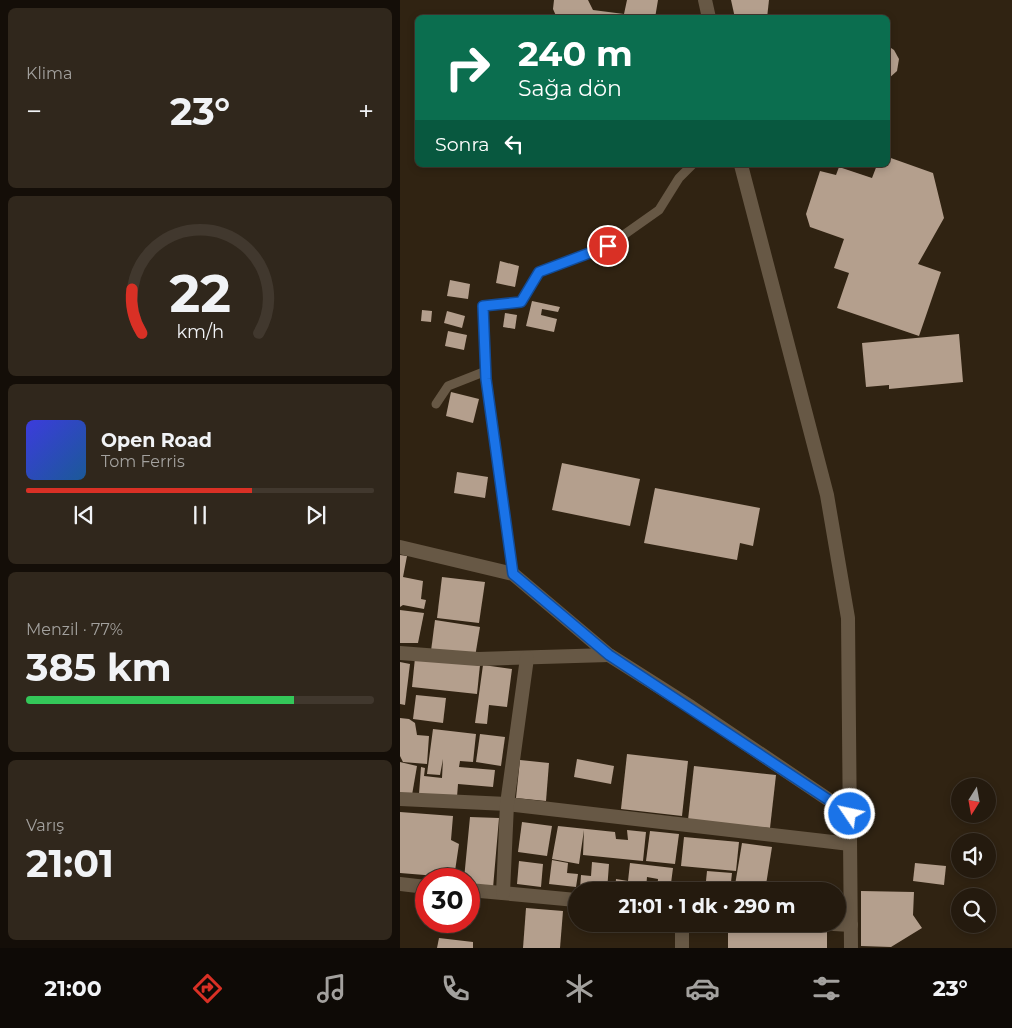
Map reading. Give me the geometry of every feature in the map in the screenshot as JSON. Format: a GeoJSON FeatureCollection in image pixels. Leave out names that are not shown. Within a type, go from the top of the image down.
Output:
{"type":"FeatureCollection","features":[{"type":"Feature","properties":{"kind":"street"},"geometry":{"type":"LineString","coordinates":[[705,0],[708,15]]}},
{"type":"Feature","properties":{"kind":"street"},"geometry":{"type":"LineString","coordinates":[[742,167],[827,495],[846,608],[852,948]]}},
{"type":"Feature","properties":{"kind":"street"},"geometry":{"type":"LineString","coordinates":[[400,547],[513,574],[609,655],[850,814]]}},
{"type":"Feature","properties":{"kind":"street"},"geometry":{"type":"LineString","coordinates":[[400,653],[478,659],[609,655]]}},
{"type":"Feature","properties":{"kind":"street"},"geometry":{"type":"LineString","coordinates":[[503,893],[507,804],[527,658]]}},
{"type":"Feature","properties":{"kind":"street"},"geometry":{"type":"LineString","coordinates":[[400,799],[507,804],[850,844]]}},
{"type":"Feature","properties":{"kind":"street"},"geometry":{"type":"LineString","coordinates":[[400,884],[415,885]]}},
{"type":"Feature","properties":{"kind":"street"},"geometry":{"type":"LineString","coordinates":[[480,891],[568,899]]}},
{"type":"Feature","properties":{"kind":"street"},"geometry":{"type":"LineString","coordinates":[[846,925],[852,925]]}},
{"type":"Feature","properties":{"kind":"street"},"geometry":{"type":"LineString","coordinates":[[682,932],[682,948]]}},
{"type":"Feature","properties":{"kind":"lane"},"geometry":{"type":"LineString","coordinates":[[513,574],[486,372],[483,306],[521,302],[539,272],[608,246],[659,210],[679,178],[690,167]]}},
{"type":"Feature","properties":{"kind":"lane"},"geometry":{"type":"LineString","coordinates":[[436,404],[448,386],[486,372]]}},
{"type":"Feature","properties":{"kind":"building"},"geometry":{"type":"Polygon","coordinates":[[[554,0],[588,0],[593,10],[624,14],[627,0],[658,0],[656,15],[556,15],[553,9],[554,0]]]}},
{"type":"Feature","properties":{"kind":"building"},"geometry":{"type":"Polygon","coordinates":[[[731,0],[769,0],[767,15],[734,15],[731,0]]]}},
{"type":"Feature","properties":{"kind":"building"},"geometry":{"type":"Polygon","coordinates":[[[890,47],[894,50],[899,59],[897,71],[890,77],[890,47]]]}},
{"type":"Feature","properties":{"kind":"building"},"geometry":{"type":"Polygon","coordinates":[[[890,158],[933,173],[944,218],[918,264],[941,272],[919,336],[837,308],[849,273],[834,268],[844,239],[810,227],[806,214],[820,171],[836,175],[839,167],[872,178],[876,167],[890,167],[890,158]]]}},
{"type":"Feature","properties":{"kind":"building"},"geometry":{"type":"Polygon","coordinates":[[[500,261],[519,266],[515,287],[496,283],[500,261]]]}},
{"type":"Feature","properties":{"kind":"building"},"geometry":{"type":"Polygon","coordinates":[[[450,280],[470,284],[468,299],[447,296],[450,280]]]}},
{"type":"Feature","properties":{"kind":"building"},"geometry":{"type":"Polygon","coordinates":[[[532,301],[560,307],[558,312],[542,309],[541,315],[557,319],[554,332],[526,326],[532,301]]]}},
{"type":"Feature","properties":{"kind":"building"},"geometry":{"type":"Polygon","coordinates":[[[422,310],[432,311],[431,322],[421,321],[422,310]]]}},
{"type":"Feature","properties":{"kind":"building"},"geometry":{"type":"Polygon","coordinates":[[[447,311],[465,316],[462,328],[444,323],[447,311]]]}},
{"type":"Feature","properties":{"kind":"building"},"geometry":{"type":"Polygon","coordinates":[[[505,313],[517,315],[515,329],[503,327],[505,313]]]}},
{"type":"Feature","properties":{"kind":"building"},"geometry":{"type":"Polygon","coordinates":[[[448,331],[467,335],[464,350],[445,346],[448,331]]]}},
{"type":"Feature","properties":{"kind":"building"},"geometry":{"type":"Polygon","coordinates":[[[959,334],[963,382],[889,389],[889,385],[866,387],[862,343],[959,334]]]}},
{"type":"Feature","properties":{"kind":"building"},"geometry":{"type":"Polygon","coordinates":[[[451,392],[479,399],[473,423],[446,416],[451,392]]]}},
{"type":"Feature","properties":{"kind":"building"},"geometry":{"type":"Polygon","coordinates":[[[562,463],[640,479],[630,526],[552,510],[562,463]]]}},
{"type":"Feature","properties":{"kind":"building"},"geometry":{"type":"Polygon","coordinates":[[[457,472],[488,477],[485,498],[454,493],[457,472]]]}},
{"type":"Feature","properties":{"kind":"building"},"geometry":{"type":"Polygon","coordinates":[[[655,488],[760,508],[753,546],[740,543],[737,560],[644,543],[655,488]]]}},
{"type":"Feature","properties":{"kind":"building"},"geometry":{"type":"Polygon","coordinates":[[[400,555],[407,556],[403,577],[423,581],[421,599],[426,600],[424,609],[403,605],[400,607],[400,555]]]}},
{"type":"Feature","properties":{"kind":"building"},"geometry":{"type":"Polygon","coordinates":[[[442,577],[485,582],[479,623],[437,618],[442,577]]]}},
{"type":"Feature","properties":{"kind":"building"},"geometry":{"type":"Polygon","coordinates":[[[400,610],[424,613],[418,643],[400,643],[400,610]]]}},
{"type":"Feature","properties":{"kind":"building"},"geometry":{"type":"Polygon","coordinates":[[[435,620],[480,627],[475,657],[431,651],[435,620]]]}},
{"type":"Feature","properties":{"kind":"building"},"geometry":{"type":"Polygon","coordinates":[[[415,658],[480,665],[477,694],[412,687],[415,658]]]}},
{"type":"Feature","properties":{"kind":"building"},"geometry":{"type":"Polygon","coordinates":[[[400,662],[410,664],[405,705],[400,704],[400,662]]]}},
{"type":"Feature","properties":{"kind":"building"},"geometry":{"type":"Polygon","coordinates":[[[483,665],[512,669],[507,707],[489,705],[487,724],[475,723],[483,665]]]}},
{"type":"Feature","properties":{"kind":"building"},"geometry":{"type":"Polygon","coordinates":[[[416,695],[446,698],[443,723],[413,719],[416,695]]]}},
{"type":"Feature","properties":{"kind":"building"},"geometry":{"type":"Polygon","coordinates":[[[400,718],[409,719],[415,723],[417,735],[429,736],[427,764],[403,762],[400,756],[400,718]]]}},
{"type":"Feature","properties":{"kind":"building"},"geometry":{"type":"Polygon","coordinates":[[[433,729],[476,734],[473,762],[460,761],[459,767],[495,770],[493,787],[458,784],[457,797],[419,794],[421,767],[425,768],[424,776],[442,778],[443,759],[440,775],[427,774],[433,729]]]}},
{"type":"Feature","properties":{"kind":"building"},"geometry":{"type":"Polygon","coordinates":[[[480,734],[505,737],[501,766],[476,762],[480,734]]]}},
{"type":"Feature","properties":{"kind":"building"},"geometry":{"type":"Polygon","coordinates":[[[627,754],[688,761],[682,816],[621,809],[627,754]]]}},
{"type":"Feature","properties":{"kind":"building"},"geometry":{"type":"Polygon","coordinates":[[[577,759],[614,766],[611,784],[574,777],[577,759]]]}},
{"type":"Feature","properties":{"kind":"building"},"geometry":{"type":"Polygon","coordinates":[[[520,760],[549,763],[546,801],[516,798],[520,760]]]}},
{"type":"Feature","properties":{"kind":"building"},"geometry":{"type":"Polygon","coordinates":[[[400,762],[417,766],[412,795],[400,793],[400,762]]]}},
{"type":"Feature","properties":{"kind":"building"},"geometry":{"type":"Polygon","coordinates":[[[694,766],[776,775],[770,828],[688,820],[694,766]]]}},
{"type":"Feature","properties":{"kind":"building"},"geometry":{"type":"Polygon","coordinates":[[[400,812],[453,816],[451,840],[459,844],[455,868],[415,868],[415,874],[400,873],[400,812]]]}},
{"type":"Feature","properties":{"kind":"building"},"geometry":{"type":"Polygon","coordinates":[[[470,817],[499,818],[493,888],[480,885],[480,868],[465,868],[470,817]]]}},
{"type":"Feature","properties":{"kind":"building"},"geometry":{"type":"Polygon","coordinates":[[[522,822],[552,826],[547,856],[518,852],[522,822]]]}},
{"type":"Feature","properties":{"kind":"building"},"geometry":{"type":"Polygon","coordinates":[[[558,826],[615,832],[616,839],[628,840],[627,830],[646,832],[643,861],[583,855],[584,830],[579,864],[552,859],[558,826]]]}},
{"type":"Feature","properties":{"kind":"building"},"geometry":{"type":"Polygon","coordinates":[[[650,831],[679,834],[675,864],[646,861],[650,831]]]}},
{"type":"Feature","properties":{"kind":"building"},"geometry":{"type":"Polygon","coordinates":[[[684,837],[739,842],[736,871],[681,866],[684,837]]]}},
{"type":"Feature","properties":{"kind":"building"},"geometry":{"type":"Polygon","coordinates":[[[742,843],[772,847],[766,882],[736,882],[742,843]]]}},
{"type":"Feature","properties":{"kind":"building"},"geometry":{"type":"Polygon","coordinates":[[[552,860],[568,863],[567,873],[578,874],[577,882],[568,882],[568,886],[549,884],[552,860]]]}},
{"type":"Feature","properties":{"kind":"building"},"geometry":{"type":"Polygon","coordinates":[[[519,861],[543,864],[541,887],[517,884],[519,861]]]}},
{"type":"Feature","properties":{"kind":"building"},"geometry":{"type":"Polygon","coordinates":[[[592,862],[609,864],[608,882],[580,882],[581,875],[591,876],[592,862]]]}},
{"type":"Feature","properties":{"kind":"building"},"geometry":{"type":"Polygon","coordinates":[[[630,863],[673,868],[671,882],[658,882],[658,879],[647,877],[647,882],[616,882],[616,879],[628,881],[630,863]]]}},
{"type":"Feature","properties":{"kind":"building"},"geometry":{"type":"Polygon","coordinates":[[[915,863],[946,866],[944,885],[913,881],[915,863]]]}},
{"type":"Feature","properties":{"kind":"building"},"geometry":{"type":"Polygon","coordinates":[[[707,871],[732,873],[731,882],[706,882],[707,871]]]}},
{"type":"Feature","properties":{"kind":"building"},"geometry":{"type":"Polygon","coordinates":[[[861,891],[914,892],[913,915],[922,928],[891,947],[861,946],[861,891]]]}},
{"type":"Feature","properties":{"kind":"building"},"geometry":{"type":"Polygon","coordinates":[[[526,908],[563,911],[560,948],[523,948],[526,908]]]}},
{"type":"Feature","properties":{"kind":"building"},"geometry":{"type":"Polygon","coordinates":[[[827,932],[827,948],[728,948],[728,933],[827,932]]]}},
{"type":"Feature","properties":{"kind":"building"},"geometry":{"type":"Polygon","coordinates":[[[439,938],[473,942],[473,948],[437,948],[439,938]]]}},
{"type":"Feature","properties":{"kind":"route"},"geometry":{"type":"LineString","coordinates":[[608,246],[539,272],[521,302],[483,306],[486,379],[513,574],[609,655],[691,707],[850,814]]}}]}
